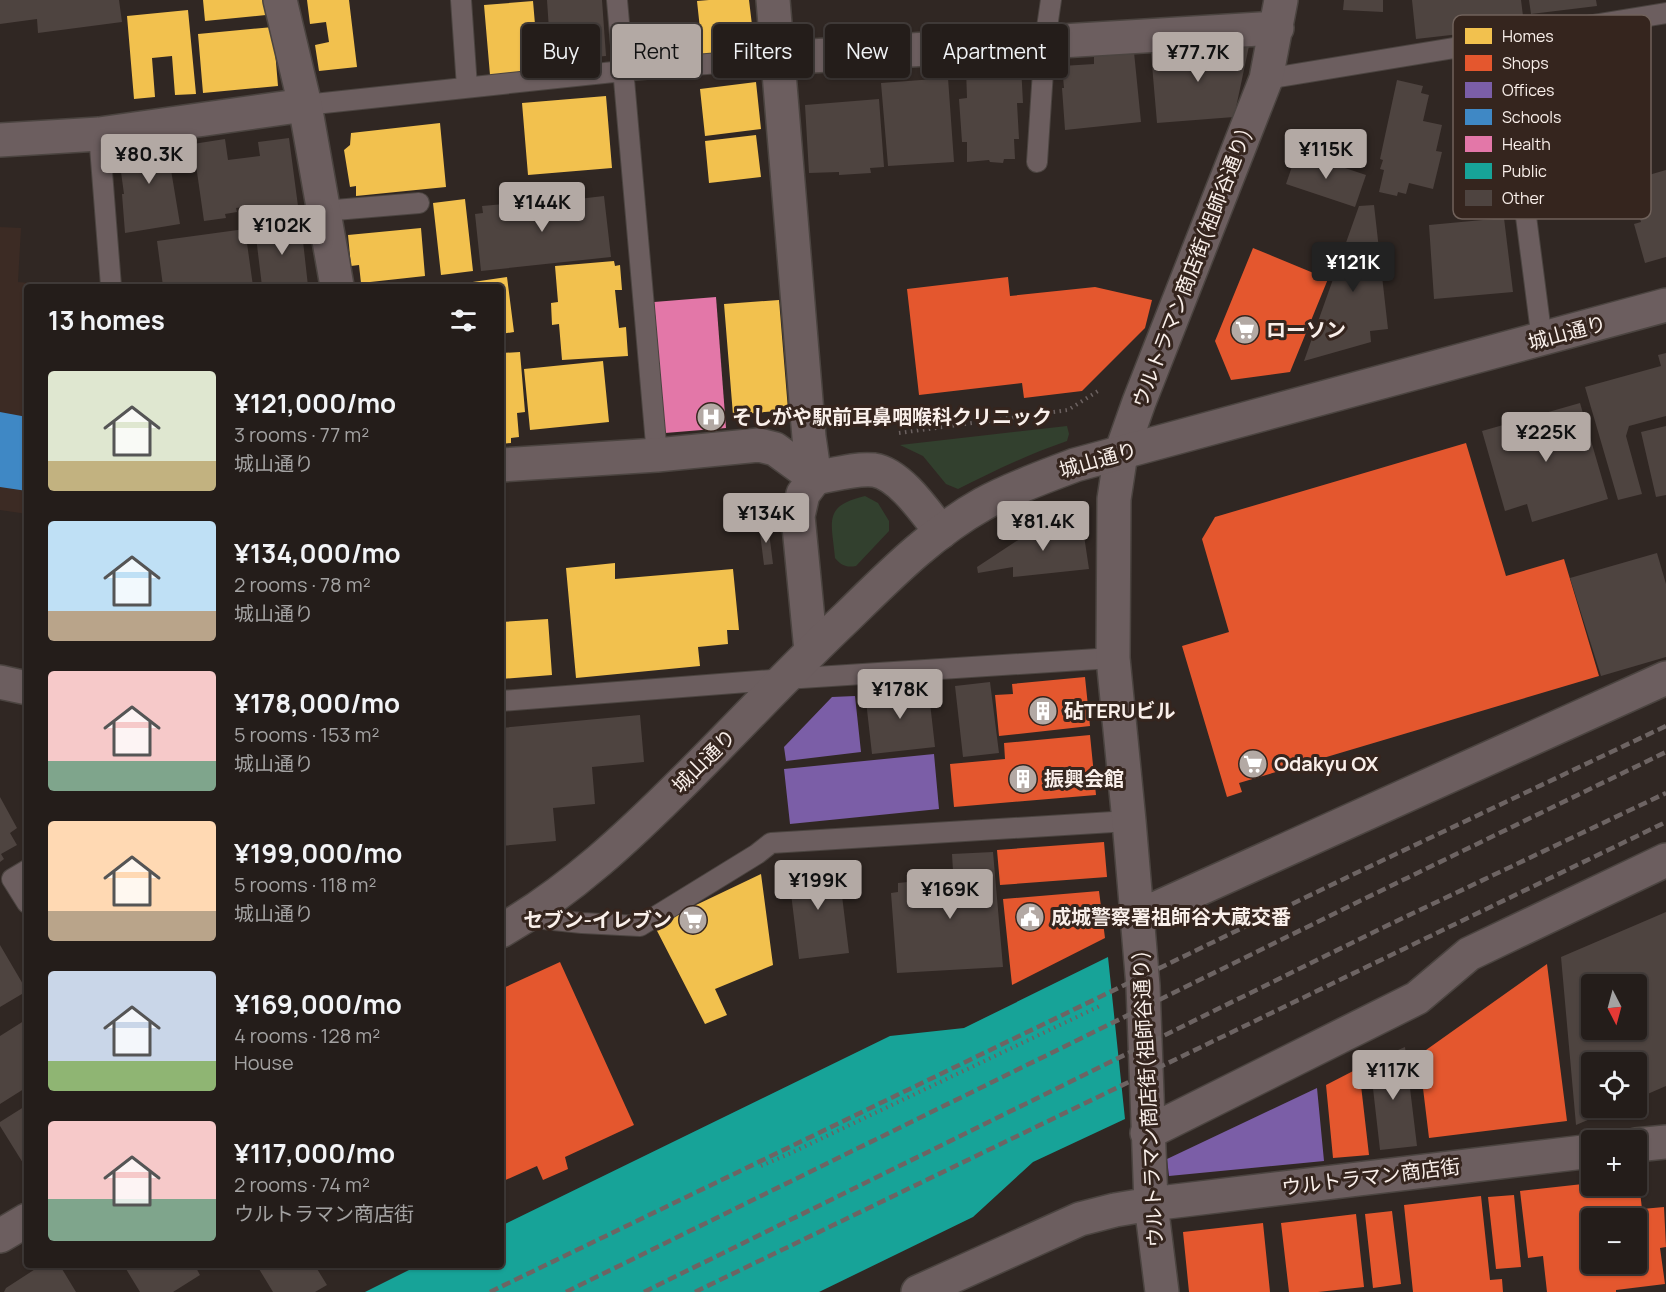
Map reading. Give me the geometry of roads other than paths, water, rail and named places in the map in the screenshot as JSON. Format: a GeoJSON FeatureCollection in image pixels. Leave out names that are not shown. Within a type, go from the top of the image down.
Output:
{"type":"FeatureCollection","features":[{"type":"Feature","properties":{"kind":"street"},"geometry":{"type":"LineString","coordinates":[[280,0],[305,105],[337,284]]}},
{"type":"Feature","properties":{"kind":"street"},"geometry":{"type":"LineString","coordinates":[[773,0],[775,24]]}},
{"type":"Feature","properties":{"kind":"street"},"geometry":{"type":"LineString","coordinates":[[1068,38],[1279,14]]}},
{"type":"Feature","properties":{"kind":"street","name":"ウルトラマン商店街(祖師谷通り)"},"geometry":{"type":"LineString","coordinates":[[1162,1292],[1151,1204],[1143,986],[1130,821],[1113,657],[1114,499],[1121,453],[1139,402],[1266,79],[1279,14]]}},
{"type":"Feature","properties":{"kind":"street"},"geometry":{"type":"LineString","coordinates":[[813,56],[922,49]]}},
{"type":"Feature","properties":{"kind":"street"},"geometry":{"type":"LineString","coordinates":[[780,78],[808,425],[815,478]]}},
{"type":"Feature","properties":{"kind":"street"},"geometry":{"type":"LineString","coordinates":[[0,140],[99,134],[305,105]]}},
{"type":"Feature","properties":{"kind":"street","name":"城山通り"},"geometry":{"type":"LineString","coordinates":[[513,924],[589,870],[636,828],[811,651],[911,555],[982,505],[1030,481],[1075,465],[1666,305]]}},
{"type":"Feature","properties":{"kind":"street"},"geometry":{"type":"LineString","coordinates":[[504,465],[657,455],[759,445],[775,449],[815,478]]}},
{"type":"Feature","properties":{"kind":"street"},"geometry":{"type":"LineString","coordinates":[[811,651],[798,516],[802,494],[815,478],[876,470],[894,479],[941,532]]}},
{"type":"Feature","properties":{"kind":"street"},"geometry":{"type":"LineString","coordinates":[[1137,917],[1666,678]]}},
{"type":"Feature","properties":{"kind":"street"},"geometry":{"type":"LineString","coordinates":[[0,682],[24,687]]}},
{"type":"Feature","properties":{"kind":"street"},"geometry":{"type":"LineString","coordinates":[[1147,1133],[1417,998],[1469,954],[1666,860]]}},
{"type":"Feature","properties":{"kind":"street"},"geometry":{"type":"LineString","coordinates":[[1647,1144],[1666,1142]]}},
{"type":"Feature","properties":{"kind":"street","name":"ウルトラマン商店街"},"geometry":{"type":"LineString","coordinates":[[918,1292],[1080,1219],[1151,1204],[1581,1151]]}},
{"type":"Feature","properties":{"kind":"street"},"geometry":{"type":"LineString","coordinates":[[0,1236],[24,1222]]}},
{"type":"Feature","properties":{"kind":"lane"},"geometry":{"type":"LineString","coordinates":[[461,0],[467,87]]}},
{"type":"Feature","properties":{"kind":"lane"},"geometry":{"type":"LineString","coordinates":[[617,0],[619,24]]}},
{"type":"Feature","properties":{"kind":"lane"},"geometry":{"type":"LineString","coordinates":[[1047,24],[1051,0]]}},
{"type":"Feature","properties":{"kind":"lane"},"geometry":{"type":"LineString","coordinates":[[1651,15],[1666,13]]}},
{"type":"Feature","properties":{"kind":"lane"},"geometry":{"type":"LineString","coordinates":[[1266,79],[1453,47]]}},
{"type":"Feature","properties":{"kind":"lane"},"geometry":{"type":"LineString","coordinates":[[305,105],[612,72]]}},
{"type":"Feature","properties":{"kind":"lane"},"geometry":{"type":"LineString","coordinates":[[624,78],[657,455]]}},
{"type":"Feature","properties":{"kind":"lane"},"geometry":{"type":"LineString","coordinates":[[1037,162],[1043,78]]}},
{"type":"Feature","properties":{"kind":"lane"},"geometry":{"type":"LineString","coordinates":[[99,134],[111,284]]}},
{"type":"Feature","properties":{"kind":"lane"},"geometry":{"type":"LineString","coordinates":[[323,211],[419,203]]}},
{"type":"Feature","properties":{"kind":"lane"},"geometry":{"type":"LineString","coordinates":[[1526,219],[1542,340]]}},
{"type":"Feature","properties":{"kind":"lane"},"geometry":{"type":"LineString","coordinates":[[504,701],[1113,657]]}},
{"type":"Feature","properties":{"kind":"lane"},"geometry":{"type":"LineString","coordinates":[[513,924],[582,923],[640,926],[771,843],[1130,821]]}},
{"type":"Feature","properties":{"kind":"lane"},"geometry":{"type":"LineString","coordinates":[[24,872],[12,879],[24,898]]}},
{"type":"Feature","properties":{"kind":"railway"},"geometry":{"type":"LineString","coordinates":[[490,1292],[1356,873],[1666,726]]}},
{"type":"Feature","properties":{"kind":"railway"},"geometry":{"type":"LineString","coordinates":[[566,1292],[1666,752]]}},
{"type":"Feature","properties":{"kind":"railway"},"geometry":{"type":"LineString","coordinates":[[644,1292],[1382,928],[1666,793]]}},
{"type":"Feature","properties":{"kind":"railway"},"geometry":{"type":"LineString","coordinates":[[695,1292],[1666,822]]}},
{"type":"Feature","properties":{"kind":"place","name":"ローソン"},"geometry":{"type":"Point","coordinates":[1245,330]}},
{"type":"Feature","properties":{"kind":"place","name":"そしがや駅前耳鼻咽喉科クリニック"},"geometry":{"type":"Point","coordinates":[711,417]}},
{"type":"Feature","properties":{"kind":"place","name":"砧TERUビル"},"geometry":{"type":"Point","coordinates":[1043,711]}},
{"type":"Feature","properties":{"kind":"place","name":"Odakyu OX"},"geometry":{"type":"Point","coordinates":[1253,764]}},
{"type":"Feature","properties":{"kind":"place","name":"振興会館"},"geometry":{"type":"Point","coordinates":[1023,779]}},
{"type":"Feature","properties":{"kind":"place","name":"成城警察署祖師谷大蔵交番"},"geometry":{"type":"Point","coordinates":[1030,917]}},
{"type":"Feature","properties":{"kind":"place","name":"セブン-イレブン"},"geometry":{"type":"Point","coordinates":[693,920]}}]}
